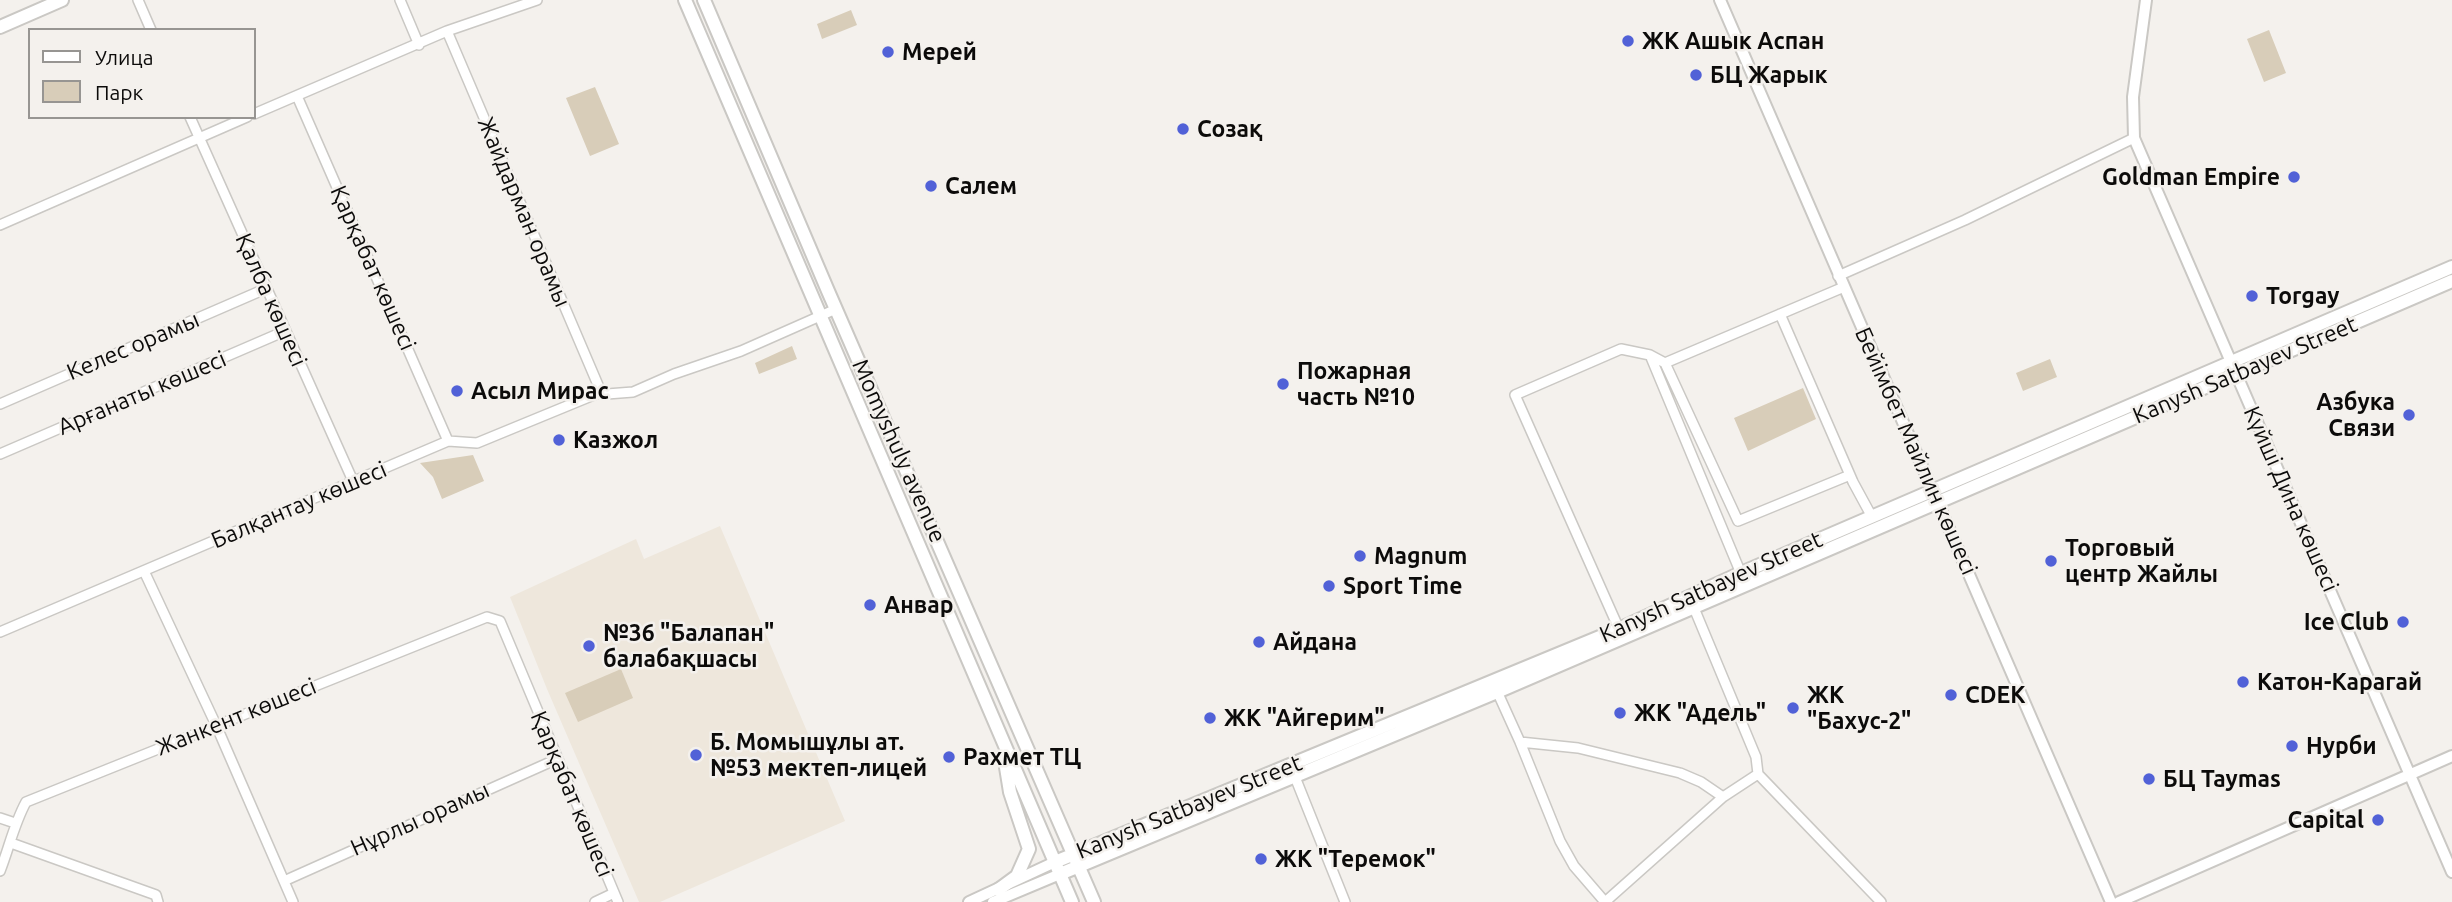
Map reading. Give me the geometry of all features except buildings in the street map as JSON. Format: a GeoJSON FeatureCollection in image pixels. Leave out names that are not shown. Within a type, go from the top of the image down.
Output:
{"type":"FeatureCollection","features":[{"type":"Feature","properties":{"kind":"main road"},"geometry":{"type":"LineString","coordinates":[[0,27],[62,0]]}},
{"type":"Feature","properties":{"kind":"main road","name":"Momyshuly avenue"},"geometry":{"type":"LineString","coordinates":[[685,0],[1072,902]]}},
{"type":"Feature","properties":{"kind":"main road","name":"Momyshuly avenue"},"geometry":{"type":"LineString","coordinates":[[704,0],[1094,902]]}},
{"type":"Feature","properties":{"kind":"main road","name":"Kanysh Satbayev Street"},"geometry":{"type":"LineString","coordinates":[[2234,368],[2452,267]]}},
{"type":"Feature","properties":{"kind":"main road","name":"Kanysh Satbayev Street"},"geometry":{"type":"LineString","coordinates":[[1077,860],[1295,777],[1619,629],[1744,579],[2234,368],[2452,281]]}},
{"type":"Feature","properties":{"kind":"main road","name":"Kanysh Satbayev Street"},"geometry":{"type":"LineString","coordinates":[[1058,868],[1387,726],[1694,608],[1744,579],[1872,517],[1936,496]]}},
{"type":"Feature","properties":{"kind":"main road"},"geometry":{"type":"LineString","coordinates":[[996,896],[1017,876],[1029,849],[1010,792],[1002,737]]}},
{"type":"Feature","properties":{"kind":"street"},"geometry":{"type":"LineString","coordinates":[[138,0],[150,28]]}},
{"type":"Feature","properties":{"kind":"street"},"geometry":{"type":"LineString","coordinates":[[400,0],[419,45]]}},
{"type":"Feature","properties":{"kind":"street"},"geometry":{"type":"LineString","coordinates":[[256,113],[447,31],[521,3],[537,0]]}},
{"type":"Feature","properties":{"kind":"street","name":"Бейімбет Майлин көшесі"},"geometry":{"type":"LineString","coordinates":[[1720,0],[2111,902]]}},
{"type":"Feature","properties":{"kind":"street","name":"Күйші Дина көшесі"},"geometry":{"type":"LineString","coordinates":[[2146,0],[2133,97],[2134,138],[2452,872]]}},
{"type":"Feature","properties":{"kind":"street","name":"Жайдарман орамы"},"geometry":{"type":"LineString","coordinates":[[447,31],[601,392]]}},
{"type":"Feature","properties":{"kind":"street","name":"Қарқабат көшесі"},"geometry":{"type":"LineString","coordinates":[[298,96],[448,441]]}},
{"type":"Feature","properties":{"kind":"street","name":"Қалба көшесі"},"geometry":{"type":"LineString","coordinates":[[191,119],[353,481]]}},
{"type":"Feature","properties":{"kind":"street"},"geometry":{"type":"LineString","coordinates":[[0,225],[242,119]]}},
{"type":"Feature","properties":{"kind":"street"},"geometry":{"type":"LineString","coordinates":[[1838,276],[1965,220],[2134,138]]}},
{"type":"Feature","properties":{"kind":"street"},"geometry":{"type":"LineString","coordinates":[[1665,363],[1844,287]]}},
{"type":"Feature","properties":{"kind":"street","name":"Келес орамы"},"geometry":{"type":"LineString","coordinates":[[0,404],[265,289]]}},
{"type":"Feature","properties":{"kind":"street"},"geometry":{"type":"LineString","coordinates":[[601,392],[633,392],[674,374],[741,351],[836,309]]}},
{"type":"Feature","properties":{"kind":"street"},"geometry":{"type":"LineString","coordinates":[[1780,314],[1850,475],[1872,517]]}},
{"type":"Feature","properties":{"kind":"street","name":"Арғанаты көшесі"},"geometry":{"type":"LineString","coordinates":[[0,454],[285,331]]}},
{"type":"Feature","properties":{"kind":"street"},"geometry":{"type":"LineString","coordinates":[[1619,629],[1515,395],[1621,349],[1650,355],[1665,363],[1738,521],[1850,475]]}},
{"type":"Feature","properties":{"kind":"street"},"geometry":{"type":"LineString","coordinates":[[1650,355],[1744,579]]}},
{"type":"Feature","properties":{"kind":"street","name":"Балқантау көшесі"},"geometry":{"type":"LineString","coordinates":[[0,632],[448,441],[477,443],[601,392]]}},
{"type":"Feature","properties":{"kind":"street"},"geometry":{"type":"LineString","coordinates":[[144,571],[216,725],[293,902]]}},
{"type":"Feature","properties":{"kind":"street"},"geometry":{"type":"LineString","coordinates":[[1694,608],[1756,757],[1758,774],[1881,902]]}},
{"type":"Feature","properties":{"kind":"street","name":"Қарқабат көшесі"},"geometry":{"type":"LineString","coordinates":[[487,617],[500,621],[616,898]]}},
{"type":"Feature","properties":{"kind":"street","name":"Жанкент көшесі"},"geometry":{"type":"LineString","coordinates":[[15,822],[26,802],[487,617]]}},
{"type":"Feature","properties":{"kind":"street"},"geometry":{"type":"LineString","coordinates":[[1494,686],[1560,841],[1574,866],[1605,902],[1723,797],[1758,774]]}},
{"type":"Feature","properties":{"kind":"street"},"geometry":{"type":"LineString","coordinates":[[1520,742],[1578,748],[1680,774],[1700,782],[1723,797]]}},
{"type":"Feature","properties":{"kind":"street"},"geometry":{"type":"LineString","coordinates":[[2119,902],[2452,756]]}},
{"type":"Feature","properties":{"kind":"street","name":"Нұрлы орамы"},"geometry":{"type":"LineString","coordinates":[[284,881],[557,758]]}},
{"type":"Feature","properties":{"kind":"street"},"geometry":{"type":"LineString","coordinates":[[1295,777],[1345,902]]}},
{"type":"Feature","properties":{"kind":"street"},"geometry":{"type":"LineString","coordinates":[[0,818],[15,822],[11,843],[0,871]]}},
{"type":"Feature","properties":{"kind":"street"},"geometry":{"type":"LineString","coordinates":[[11,843],[156,895],[158,902]]}},
{"type":"Feature","properties":{"kind":"street","name":"Kanysh Satbayev Street"},"geometry":{"type":"LineString","coordinates":[[969,902],[996,896],[1058,868]]}},
{"type":"Feature","properties":{"kind":"street"},"geometry":{"type":"LineString","coordinates":[[595,902],[616,898]]}},
{"type":"Feature","properties":{"kind":"shaded area","name":"Б. Момышұлы ат. №53 мектеп-лицей"},"geometry":{"type":"Polygon","coordinates":[[[720,526],[845,821],[660,902],[639,902],[510,597],[636,539],[644,559],[720,526]]]}},
{"type":"Feature","properties":{"kind":"green space"},"geometry":{"type":"Polygon","coordinates":[[[851,10],[857,25],[822,39],[817,24],[851,10]]]}},
{"type":"Feature","properties":{"kind":"green space"},"geometry":{"type":"Polygon","coordinates":[[[2269,30],[2286,73],[2264,82],[2247,39],[2269,30]]]}},
{"type":"Feature","properties":{"kind":"green space"},"geometry":{"type":"Polygon","coordinates":[[[595,87],[619,144],[590,156],[566,98],[595,87]]]}},
{"type":"Feature","properties":{"kind":"green space"},"geometry":{"type":"Polygon","coordinates":[[[792,346],[797,359],[759,374],[755,363],[792,346]]]}},
{"type":"Feature","properties":{"kind":"green space"},"geometry":{"type":"Polygon","coordinates":[[[2050,359],[2057,377],[2023,391],[2016,373],[2050,359]]]}},
{"type":"Feature","properties":{"kind":"green space"},"geometry":{"type":"Polygon","coordinates":[[[1803,388],[1816,419],[1748,451],[1734,418],[1803,388]]]}},
{"type":"Feature","properties":{"kind":"green space"},"geometry":{"type":"Polygon","coordinates":[[[473,455],[484,481],[442,499],[433,477],[420,463],[473,455]]]}},
{"type":"Feature","properties":{"kind":"green space"},"geometry":{"type":"Polygon","coordinates":[[[621,669],[633,698],[578,722],[565,693],[621,669]]]}},
{"type":"Feature","properties":{"kind":"place","name":"ЖК Ашык Аспан"},"geometry":{"type":"Point","coordinates":[1628,41]}},
{"type":"Feature","properties":{"kind":"place","name":"Мерей"},"geometry":{"type":"Point","coordinates":[888,52]}},
{"type":"Feature","properties":{"kind":"place","name":"БЦ Жарык"},"geometry":{"type":"Point","coordinates":[1696,75]}},
{"type":"Feature","properties":{"kind":"place","name":"Созақ"},"geometry":{"type":"Point","coordinates":[1183,129]}},
{"type":"Feature","properties":{"kind":"place","name":"Goldman Empire"},"geometry":{"type":"Point","coordinates":[2294,177]}},
{"type":"Feature","properties":{"kind":"place","name":"Салем"},"geometry":{"type":"Point","coordinates":[931,186]}},
{"type":"Feature","properties":{"kind":"place","name":"Torgay"},"geometry":{"type":"Point","coordinates":[2252,296]}},
{"type":"Feature","properties":{"kind":"place","name":"Пожарная часть №10"},"geometry":{"type":"Point","coordinates":[1283,384]}},
{"type":"Feature","properties":{"kind":"place","name":"Асыл Мирас"},"geometry":{"type":"Point","coordinates":[457,391]}},
{"type":"Feature","properties":{"kind":"place","name":"Азбука Связи"},"geometry":{"type":"Point","coordinates":[2409,415]}},
{"type":"Feature","properties":{"kind":"place","name":"Казжол"},"geometry":{"type":"Point","coordinates":[559,440]}},
{"type":"Feature","properties":{"kind":"place","name":"Magnum"},"geometry":{"type":"Point","coordinates":[1360,556]}},
{"type":"Feature","properties":{"kind":"place","name":"Торговый центр Жайлы"},"geometry":{"type":"Point","coordinates":[2051,561]}},
{"type":"Feature","properties":{"kind":"place","name":"Sport Time"},"geometry":{"type":"Point","coordinates":[1329,586]}},
{"type":"Feature","properties":{"kind":"place","name":"Анвар"},"geometry":{"type":"Point","coordinates":[870,605]}},
{"type":"Feature","properties":{"kind":"place","name":"Ice Club"},"geometry":{"type":"Point","coordinates":[2403,622]}},
{"type":"Feature","properties":{"kind":"place","name":"Айдана"},"geometry":{"type":"Point","coordinates":[1259,642]}},
{"type":"Feature","properties":{"kind":"place","name":"№36 \"Балапан\" балабақшасы"},"geometry":{"type":"Point","coordinates":[589,646]}},
{"type":"Feature","properties":{"kind":"place","name":"Катон-Карагай"},"geometry":{"type":"Point","coordinates":[2243,682]}},
{"type":"Feature","properties":{"kind":"place","name":"CDEK"},"geometry":{"type":"Point","coordinates":[1951,695]}},
{"type":"Feature","properties":{"kind":"place","name":"ЖК \"Бахус-2\""},"geometry":{"type":"Point","coordinates":[1793,708]}},
{"type":"Feature","properties":{"kind":"place","name":"ЖК \"Адель\""},"geometry":{"type":"Point","coordinates":[1620,713]}},
{"type":"Feature","properties":{"kind":"place","name":"ЖК \"Айгерим\""},"geometry":{"type":"Point","coordinates":[1210,718]}},
{"type":"Feature","properties":{"kind":"place","name":"Нурби"},"geometry":{"type":"Point","coordinates":[2292,746]}},
{"type":"Feature","properties":{"kind":"place","name":"Б. Момышұлы ат. №53 мектеп-лицей"},"geometry":{"type":"Point","coordinates":[696,755]}},
{"type":"Feature","properties":{"kind":"place","name":"Рахмет ТЦ"},"geometry":{"type":"Point","coordinates":[949,757]}},
{"type":"Feature","properties":{"kind":"place","name":"БЦ Taymas"},"geometry":{"type":"Point","coordinates":[2149,779]}},
{"type":"Feature","properties":{"kind":"place","name":"Capital"},"geometry":{"type":"Point","coordinates":[2378,820]}},
{"type":"Feature","properties":{"kind":"place","name":"ЖК \"Теремок\""},"geometry":{"type":"Point","coordinates":[1261,859]}}]}
